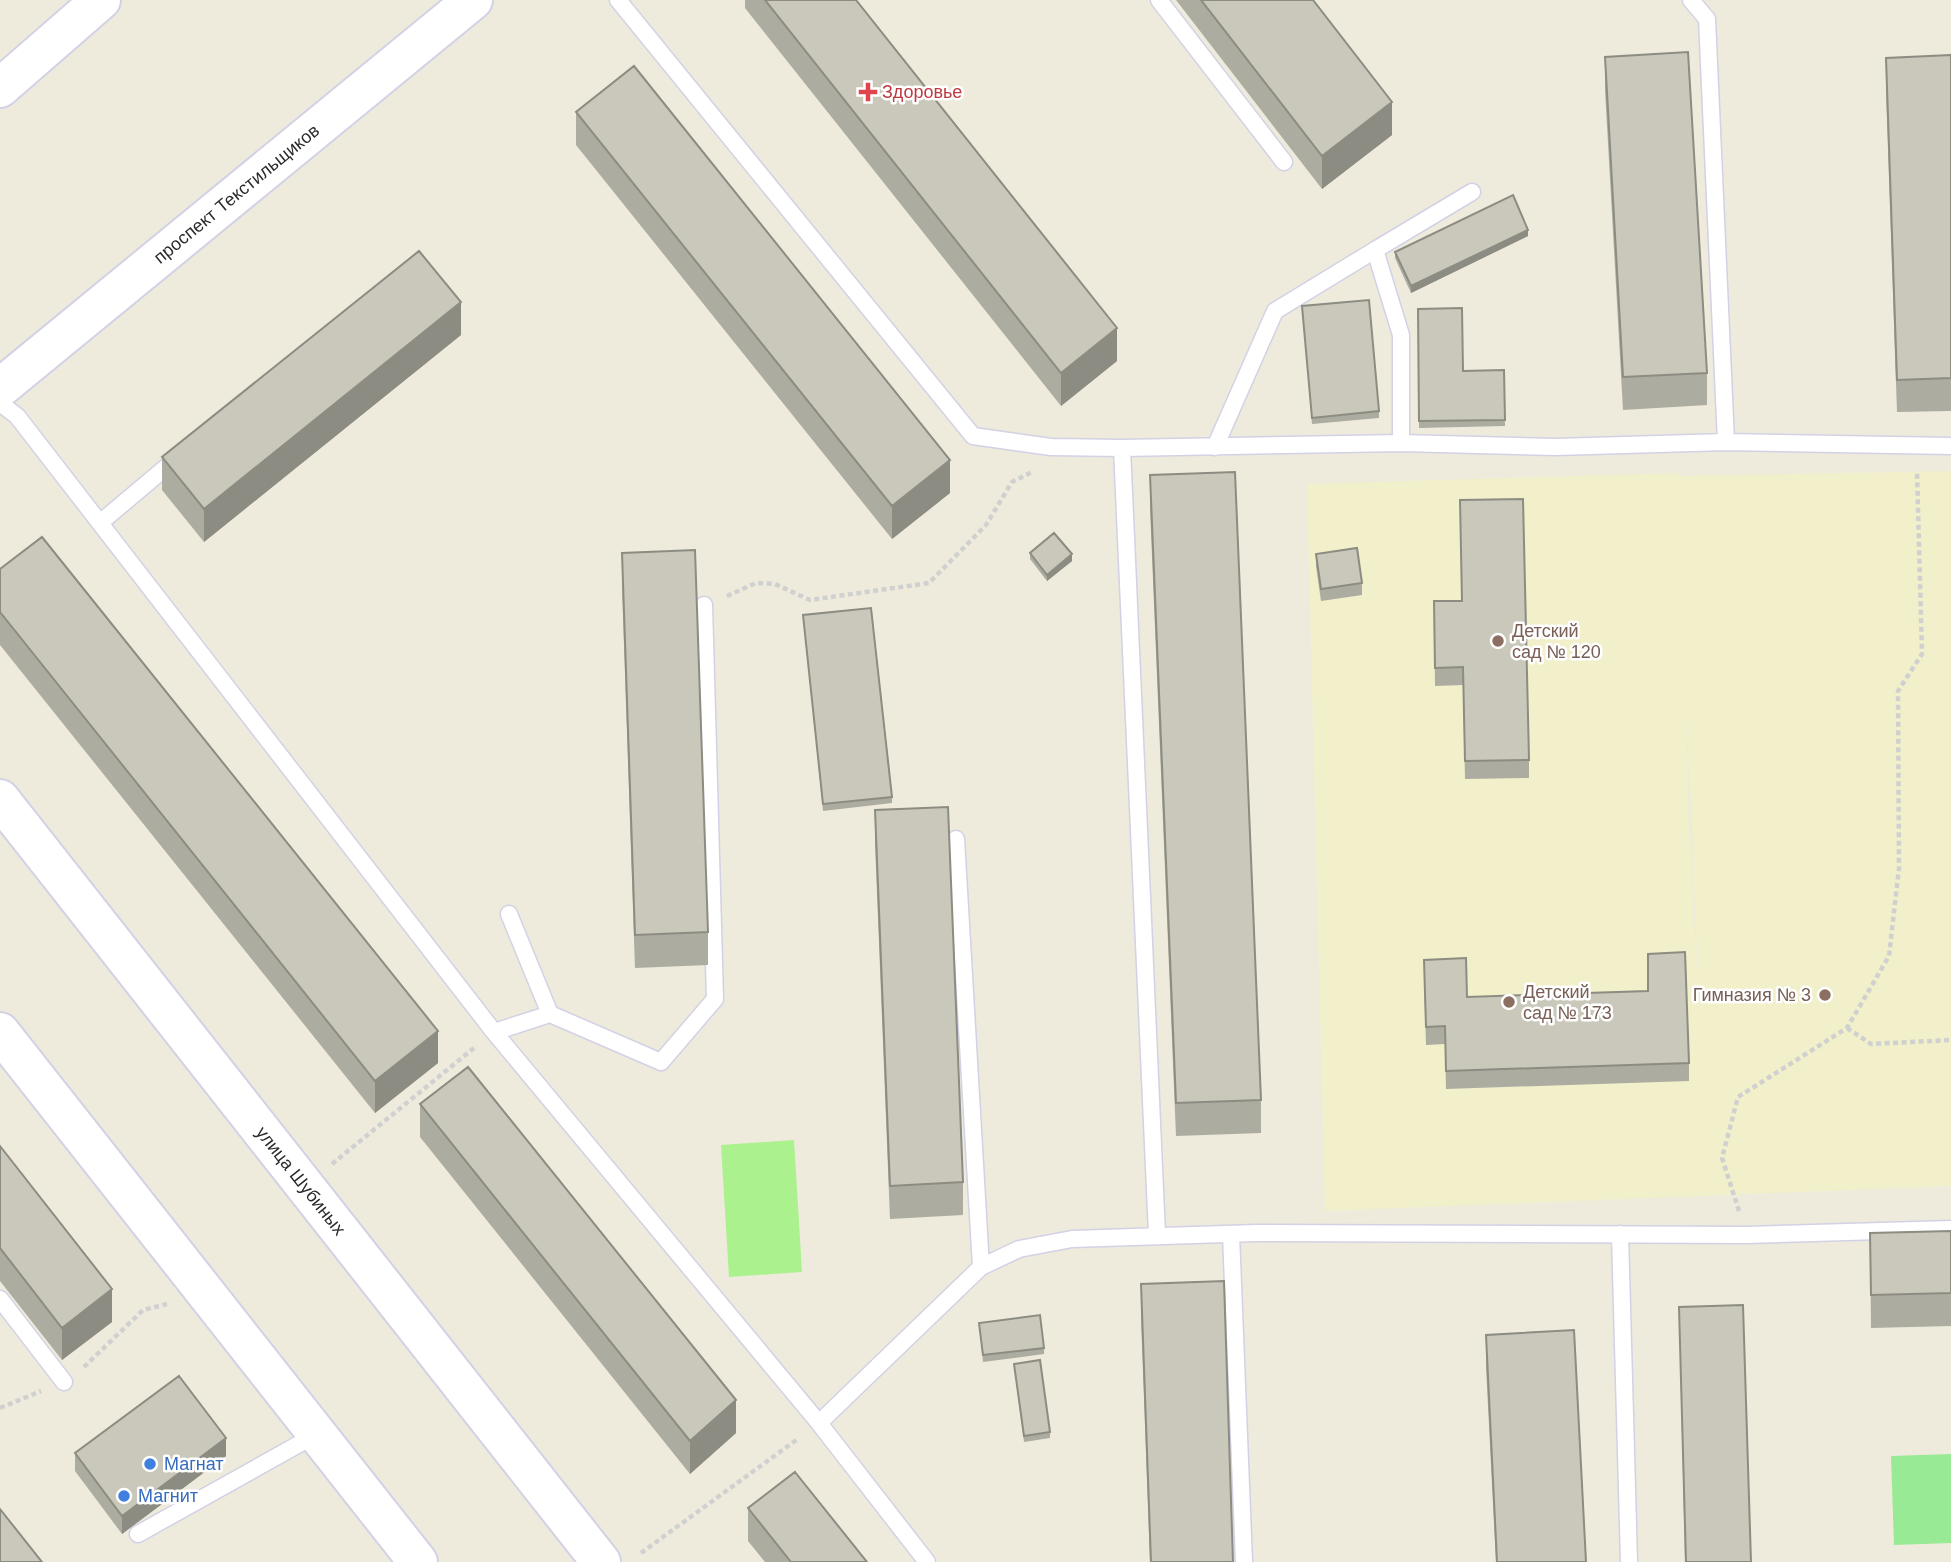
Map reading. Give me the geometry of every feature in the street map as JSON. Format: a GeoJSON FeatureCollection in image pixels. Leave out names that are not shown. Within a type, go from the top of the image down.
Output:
{"type":"FeatureCollection","features":[{"type":"Feature","properties":{"kind":"main road"},"geometry":{"type":"LineString","coordinates":[[0,88],[101,0]]}},
{"type":"Feature","properties":{"kind":"main road","name":"проспект Текстильщиков"},"geometry":{"type":"LineString","coordinates":[[0,388],[473,0]]}},
{"type":"Feature","properties":{"kind":"main road","name":"улица Шубиных"},"geometry":{"type":"LineString","coordinates":[[0,799],[601,1562]]}},
{"type":"Feature","properties":{"kind":"main road"},"geometry":{"type":"LineString","coordinates":[[0,1032],[418,1562]]}},
{"type":"Feature","properties":{"kind":"lane"},"geometry":{"type":"LineString","coordinates":[[618,0],[973,436],[1051,447],[1122,448],[1401,443],[1556,447],[1726,442],[1951,446]]}},
{"type":"Feature","properties":{"kind":"lane"},"geometry":{"type":"LineString","coordinates":[[1159,0],[1284,162]]}},
{"type":"Feature","properties":{"kind":"lane"},"geometry":{"type":"LineString","coordinates":[[1691,0],[1707,19],[1726,442]]}},
{"type":"Feature","properties":{"kind":"lane"},"geometry":{"type":"LineString","coordinates":[[1215,447],[1275,311],[1472,191]]}},
{"type":"Feature","properties":{"kind":"lane"},"geometry":{"type":"LineString","coordinates":[[1375,250],[1401,335],[1401,443]]}},
{"type":"Feature","properties":{"kind":"lane"},"geometry":{"type":"LineString","coordinates":[[0,403],[18,416],[494,1032],[819,1423],[927,1562]]}},
{"type":"Feature","properties":{"kind":"lane"},"geometry":{"type":"LineString","coordinates":[[1122,448],[1157,1235]]}},
{"type":"Feature","properties":{"kind":"lane"},"geometry":{"type":"LineString","coordinates":[[101,522],[185,451]]}},
{"type":"Feature","properties":{"kind":"lane"},"geometry":{"type":"LineString","coordinates":[[494,1032],[550,1014],[661,1062],[715,999],[704,605]]}},
{"type":"Feature","properties":{"kind":"lane"},"geometry":{"type":"LineString","coordinates":[[957,839],[981,1267]]}},
{"type":"Feature","properties":{"kind":"lane"},"geometry":{"type":"LineString","coordinates":[[509,914],[550,1014]]}},
{"type":"Feature","properties":{"kind":"lane"},"geometry":{"type":"LineString","coordinates":[[819,1423],[981,1267],[1019,1250],[1072,1239],[1231,1234],[1746,1236],[1951,1229]]}},
{"type":"Feature","properties":{"kind":"lane"},"geometry":{"type":"LineString","coordinates":[[1231,1234],[1244,1562]]}},
{"type":"Feature","properties":{"kind":"lane"},"geometry":{"type":"LineString","coordinates":[[1620,1234],[1629,1562]]}},
{"type":"Feature","properties":{"kind":"lane"},"geometry":{"type":"LineString","coordinates":[[0,1299],[64,1382]]}},
{"type":"Feature","properties":{"kind":"lane"},"geometry":{"type":"LineString","coordinates":[[138,1534],[317,1434]]}},
{"type":"Feature","properties":{"kind":"path"},"geometry":{"type":"LineString","coordinates":[[1746,1236],[1722,1158],[1738,1097],[1847,1028],[1889,957],[1899,868],[1898,691],[1922,654],[1917,446]]}},
{"type":"Feature","properties":{"kind":"path"},"geometry":{"type":"LineString","coordinates":[[704,605],[756,583],[775,584],[810,600],[929,583],[986,525],[1012,482],[1046,466]]}},
{"type":"Feature","properties":{"kind":"path"},"geometry":{"type":"LineString","coordinates":[[1847,1028],[1871,1044],[1951,1040]]}},
{"type":"Feature","properties":{"kind":"path"},"geometry":{"type":"LineString","coordinates":[[326,1169],[494,1032]]}},
{"type":"Feature","properties":{"kind":"path"},"geometry":{"type":"LineString","coordinates":[[0,1408],[69,1382],[143,1310],[206,1294]]}},
{"type":"Feature","properties":{"kind":"path"},"geometry":{"type":"LineString","coordinates":[[641,1553],[819,1423]]}},
{"type":"Feature","properties":{"kind":"shaded area"},"geometry":{"type":"Polygon","coordinates":[[[1951,471],[1951,1186],[1325,1211],[1307,484],[1678,473],[1679,476],[1951,471]],[[1686,711],[1700,1033],[1691,805],[1686,711]]]}},
{"type":"Feature","properties":{"kind":"green space"},"geometry":{"type":"Polygon","coordinates":[[[794,1140],[802,1272],[729,1277],[721,1145],[794,1140]]]}},
{"type":"Feature","properties":{"kind":"green space"},"geometry":{"type":"Polygon","coordinates":[[[1951,1454],[1951,1543],[1894,1545],[1891,1456],[1951,1454]]]}},
{"type":"Feature","properties":{"kind":"building"},"geometry":{"type":"Polygon","coordinates":[[[765,0],[856,0],[1117,328],[1061,373],[765,0]]]}},
{"type":"Feature","properties":{"kind":"building"},"geometry":{"type":"Polygon","coordinates":[[[1201,0],[1313,0],[1392,102],[1322,156],[1201,0]]]}},
{"type":"Feature","properties":{"kind":"building"},"geometry":{"type":"Polygon","coordinates":[[[1688,52],[1707,373],[1623,377],[1605,57],[1688,52]]]}},
{"type":"Feature","properties":{"kind":"building"},"geometry":{"type":"Polygon","coordinates":[[[1951,55],[1951,378],[1897,380],[1886,58],[1951,55]]]}},
{"type":"Feature","properties":{"kind":"building"},"geometry":{"type":"Polygon","coordinates":[[[634,66],[950,460],[892,506],[576,112],[634,66]]]}},
{"type":"Feature","properties":{"kind":"building"},"geometry":{"type":"Polygon","coordinates":[[[1513,195],[1528,230],[1411,286],[1395,252],[1513,195]]]}},
{"type":"Feature","properties":{"kind":"building"},"geometry":{"type":"Polygon","coordinates":[[[419,251],[461,302],[204,509],[162,457],[419,251]]]}},
{"type":"Feature","properties":{"kind":"building"},"geometry":{"type":"Polygon","coordinates":[[[1369,300],[1379,411],[1312,418],[1302,306],[1369,300]]]}},
{"type":"Feature","properties":{"kind":"building"},"geometry":{"type":"Polygon","coordinates":[[[1462,308],[1463,371],[1504,370],[1505,420],[1419,421],[1418,309],[1462,308]]]}},
{"type":"Feature","properties":{"kind":"building"},"geometry":{"type":"Polygon","coordinates":[[[1235,472],[1261,1100],[1176,1103],[1150,475],[1235,472]]]}},
{"type":"Feature","properties":{"kind":"building"},"geometry":{"type":"Polygon","coordinates":[[[1523,499],[1529,760],[1465,761],[1463,667],[1435,668],[1434,601],[1462,601],[1460,500],[1523,499]]]}},
{"type":"Feature","properties":{"kind":"building"},"geometry":{"type":"Polygon","coordinates":[[[1054,533],[1072,554],[1047,575],[1030,553],[1054,533]]]}},
{"type":"Feature","properties":{"kind":"building"},"geometry":{"type":"Polygon","coordinates":[[[42,537],[438,1031],[375,1081],[0,612],[0,569],[42,537]]]}},
{"type":"Feature","properties":{"kind":"building"},"geometry":{"type":"Polygon","coordinates":[[[1357,548],[1362,583],[1321,589],[1316,554],[1357,548]]]}},
{"type":"Feature","properties":{"kind":"building"},"geometry":{"type":"Polygon","coordinates":[[[695,550],[708,932],[635,935],[622,553],[695,550]]]}},
{"type":"Feature","properties":{"kind":"building"},"geometry":{"type":"Polygon","coordinates":[[[871,608],[892,797],[823,804],[803,615],[871,608]]]}},
{"type":"Feature","properties":{"kind":"building"},"geometry":{"type":"Polygon","coordinates":[[[948,807],[963,1182],[890,1186],[875,810],[948,807]]]}},
{"type":"Feature","properties":{"kind":"building"},"geometry":{"type":"Polygon","coordinates":[[[1685,952],[1689,1063],[1446,1071],[1445,1026],[1426,1027],[1424,960],[1466,958],[1467,997],[1648,991],[1648,954],[1685,952]]]}},
{"type":"Feature","properties":{"kind":"building"},"geometry":{"type":"Polygon","coordinates":[[[468,1067],[736,1400],[690,1441],[420,1104],[468,1067]]]}},
{"type":"Feature","properties":{"kind":"building"},"geometry":{"type":"Polygon","coordinates":[[[0,1146],[112,1289],[62,1328],[0,1248],[0,1146]]]}},
{"type":"Feature","properties":{"kind":"building"},"geometry":{"type":"Polygon","coordinates":[[[1951,1231],[1951,1293],[1871,1295],[1870,1233],[1951,1231]]]}},
{"type":"Feature","properties":{"kind":"building"},"geometry":{"type":"Polygon","coordinates":[[[1224,1281],[1233,1562],[1151,1562],[1141,1284],[1224,1281]]]}},
{"type":"Feature","properties":{"kind":"building"},"geometry":{"type":"Polygon","coordinates":[[[1743,1305],[1751,1562],[1686,1562],[1679,1307],[1743,1305]]]}},
{"type":"Feature","properties":{"kind":"building"},"geometry":{"type":"Polygon","coordinates":[[[1040,1315],[1044,1348],[983,1355],[979,1323],[1040,1315]]]}},
{"type":"Feature","properties":{"kind":"building"},"geometry":{"type":"Polygon","coordinates":[[[1574,1330],[1586,1562],[1497,1562],[1486,1335],[1574,1330]]]}},
{"type":"Feature","properties":{"kind":"building"},"geometry":{"type":"Polygon","coordinates":[[[1040,1360],[1050,1432],[1024,1436],[1014,1364],[1040,1360]]]}},
{"type":"Feature","properties":{"kind":"building","name":"Магнат"},"geometry":{"type":"Polygon","coordinates":[[[179,1376],[226,1438],[122,1516],[75,1453],[179,1376]]]}},
{"type":"Feature","properties":{"kind":"building"},"geometry":{"type":"Polygon","coordinates":[[[795,1472],[867,1562],[791,1562],[748,1508],[795,1472]]]}},
{"type":"Feature","properties":{"kind":"building"},"geometry":{"type":"Polygon","coordinates":[[[0,1509],[42,1562],[0,1562],[0,1509]]]}},
{"type":"Feature","properties":{"kind":"place","name":"Здоровье"},"geometry":{"type":"Point","coordinates":[868,92]}},
{"type":"Feature","properties":{"kind":"place","name":"Детский сад № 120"},"geometry":{"type":"Point","coordinates":[1498,641]}},
{"type":"Feature","properties":{"kind":"place","name":"Гимназия № 3"},"geometry":{"type":"Point","coordinates":[1825,995]}},
{"type":"Feature","properties":{"kind":"place","name":"Детский сад № 173"},"geometry":{"type":"Point","coordinates":[1509,1002]}},
{"type":"Feature","properties":{"kind":"place","name":"Магнат"},"geometry":{"type":"Point","coordinates":[150,1464]}},
{"type":"Feature","properties":{"kind":"place","name":"Магнит"},"geometry":{"type":"Point","coordinates":[124,1496]}}]}
